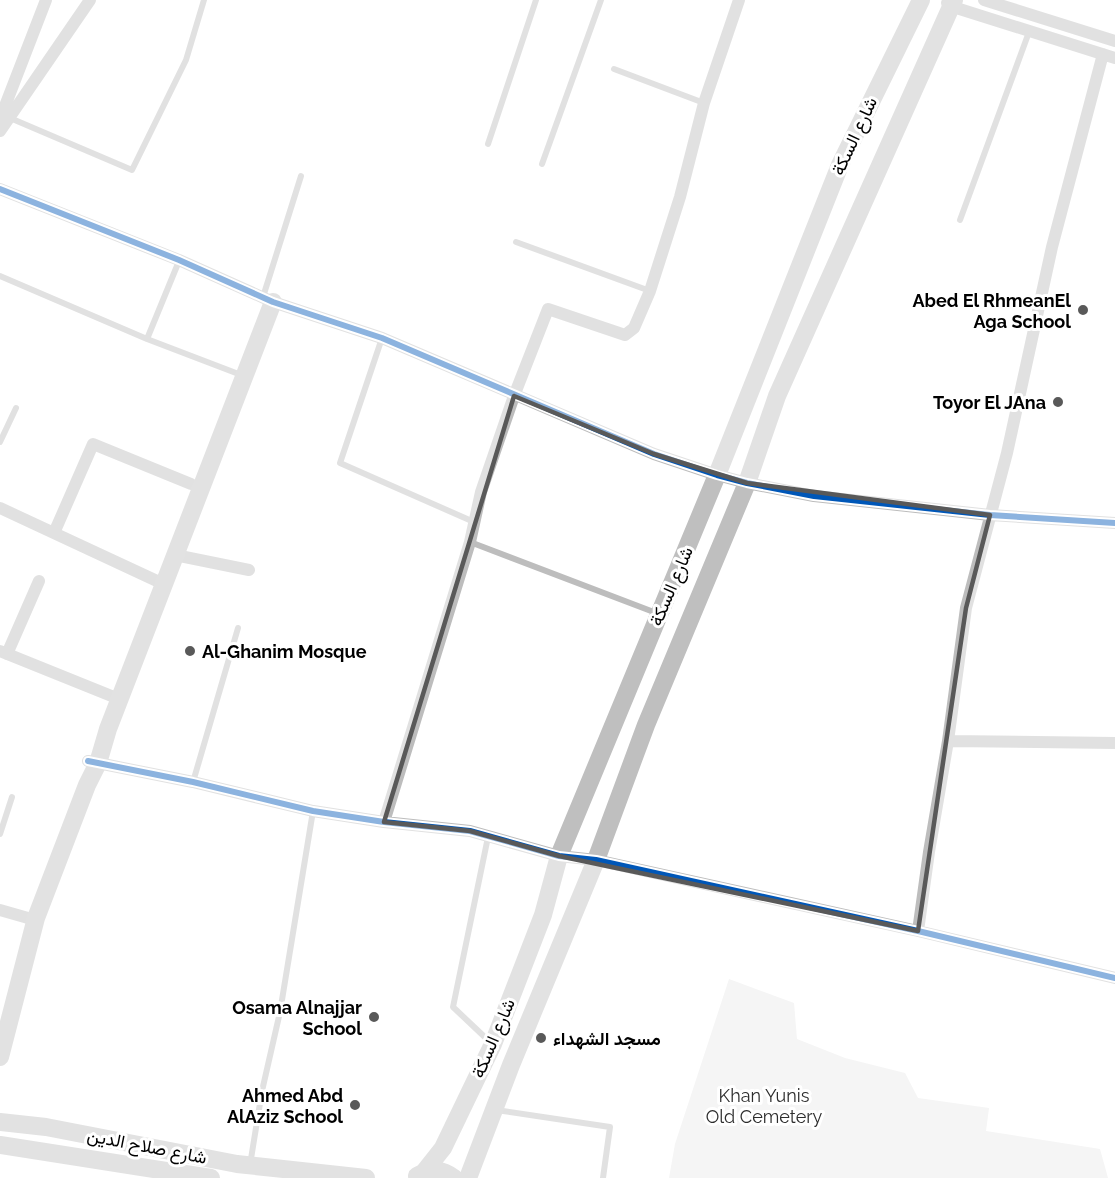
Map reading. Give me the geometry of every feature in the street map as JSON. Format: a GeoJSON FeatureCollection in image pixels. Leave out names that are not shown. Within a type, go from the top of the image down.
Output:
{"type":"FeatureCollection","features":[{"type":"Feature","properties":{"kind":"main road","name":"شارع السكة"},"geometry":{"type":"LineString","coordinates":[[419,1175],[443,1148],[493,1044],[543,915],[559,856],[717,475],[840,165],[921,0]]}},
{"type":"Feature","properties":{"kind":"main road","name":"شارع السكة"},"geometry":{"type":"LineString","coordinates":[[468,1178],[596,860],[646,725],[747,483],[777,396],[949,2]]}},
{"type":"Feature","properties":{"kind":"main road"},"geometry":{"type":"LineString","coordinates":[[0,1057],[36,918],[87,785],[114,697],[191,484],[268,300]]}},
{"type":"Feature","properties":{"kind":"main road"},"geometry":{"type":"LineString","coordinates":[[0,1026],[28,918],[108,729],[175,555],[268,300]]}},
{"type":"Feature","properties":{"kind":"main road","name":"شارع صلاح الدين"},"geometry":{"type":"LineString","coordinates":[[0,1122],[46,1126],[241,1169],[366,1178]]}},
{"type":"Feature","properties":{"kind":"main road","name":"شارع صلاح الدين"},"geometry":{"type":"LineString","coordinates":[[0,1145],[211,1178]]}},
{"type":"Feature","properties":{"kind":"main road"},"geometry":{"type":"LineString","coordinates":[[419,1175],[442,1171],[454,1178]]}},
{"type":"Feature","properties":{"kind":"street"},"geometry":{"type":"LineString","coordinates":[[0,131],[46,0]]}},
{"type":"Feature","properties":{"kind":"street"},"geometry":{"type":"LineString","coordinates":[[5,118],[90,0]]}},
{"type":"Feature","properties":{"kind":"street"},"geometry":{"type":"LineString","coordinates":[[984,0],[1115,42]]}},
{"type":"Feature","properties":{"kind":"street"},"geometry":{"type":"LineString","coordinates":[[384,822],[470,542],[481,492],[514,396],[548,309],[625,335],[634,328],[650,291],[680,197],[704,103],[735,1]]}},
{"type":"Feature","properties":{"kind":"street"},"geometry":{"type":"LineString","coordinates":[[918,931],[966,608],[1007,453],[1053,248],[1109,56],[1029,32],[949,2]]}},
{"type":"Feature","properties":{"kind":"street"},"geometry":{"type":"LineString","coordinates":[[0,189],[179,260],[268,300],[382,338],[654,454],[717,475],[814,495],[990,515],[1115,523]]}},
{"type":"Feature","properties":{"kind":"street"},"geometry":{"type":"LineString","coordinates":[[54,533],[93,444],[191,484]]}},
{"type":"Feature","properties":{"kind":"street"},"geometry":{"type":"LineString","coordinates":[[0,508],[157,581]]}},
{"type":"Feature","properties":{"kind":"street"},"geometry":{"type":"LineString","coordinates":[[175,555],[249,570]]}},
{"type":"Feature","properties":{"kind":"street"},"geometry":{"type":"LineString","coordinates":[[39,580],[4,653],[114,697]]}},
{"type":"Feature","properties":{"kind":"street"},"geometry":{"type":"LineString","coordinates":[[948,741],[1115,743]]}},
{"type":"Feature","properties":{"kind":"street"},"geometry":{"type":"LineString","coordinates":[[93,762],[193,782],[313,811],[384,822],[470,831],[559,856],[596,860],[918,931],[1115,978]]}},
{"type":"Feature","properties":{"kind":"street"},"geometry":{"type":"LineString","coordinates":[[0,910],[28,918]]}},
{"type":"Feature","properties":{"kind":"lane"},"geometry":{"type":"LineString","coordinates":[[5,118],[132,170],[186,60],[204,0]]}},
{"type":"Feature","properties":{"kind":"lane"},"geometry":{"type":"LineString","coordinates":[[488,144],[536,0]]}},
{"type":"Feature","properties":{"kind":"lane"},"geometry":{"type":"LineString","coordinates":[[542,164],[601,0]]}},
{"type":"Feature","properties":{"kind":"lane"},"geometry":{"type":"LineString","coordinates":[[960,220],[1029,32]]}},
{"type":"Feature","properties":{"kind":"lane"},"geometry":{"type":"LineString","coordinates":[[614,69],[704,103]]}},
{"type":"Feature","properties":{"kind":"lane"},"geometry":{"type":"LineString","coordinates":[[268,300],[301,176]]}},
{"type":"Feature","properties":{"kind":"lane"},"geometry":{"type":"LineString","coordinates":[[516,242],[650,291]]}},
{"type":"Feature","properties":{"kind":"lane"},"geometry":{"type":"LineString","coordinates":[[147,339],[179,260]]}},
{"type":"Feature","properties":{"kind":"lane"},"geometry":{"type":"LineString","coordinates":[[0,276],[147,339],[236,373]]}},
{"type":"Feature","properties":{"kind":"lane"},"geometry":{"type":"LineString","coordinates":[[382,338],[340,462],[474,522]]}},
{"type":"Feature","properties":{"kind":"lane"},"geometry":{"type":"LineString","coordinates":[[0,442],[16,408]]}},
{"type":"Feature","properties":{"kind":"lane"},"geometry":{"type":"LineString","coordinates":[[470,542],[659,614]]}},
{"type":"Feature","properties":{"kind":"lane"},"geometry":{"type":"LineString","coordinates":[[193,782],[238,628]]}},
{"type":"Feature","properties":{"kind":"lane"},"geometry":{"type":"LineString","coordinates":[[0,834],[12,797]]}},
{"type":"Feature","properties":{"kind":"lane"},"geometry":{"type":"LineString","coordinates":[[241,1169],[280,1012],[313,811]]}},
{"type":"Feature","properties":{"kind":"lane"},"geometry":{"type":"LineString","coordinates":[[488,837],[453,1007],[493,1044]]}},
{"type":"Feature","properties":{"kind":"lane"},"geometry":{"type":"LineString","coordinates":[[494,1109],[610,1127],[603,1178]]}},
{"type":"Feature","properties":{"kind":"highlighted area"},"geometry":{"type":"Polygon","coordinates":[[[514,396],[654,454],[747,483],[990,515],[966,608],[918,931],[559,856],[470,831],[384,822],[514,396]]]}},
{"type":"Feature","properties":{"kind":"green space","name":"Khan Yunis Old Cemetery"},"geometry":{"type":"Polygon","coordinates":[[[729,979],[794,1003],[797,1039],[845,1058],[905,1073],[918,1098],[989,1108],[986,1131],[1100,1149],[1108,1178],[669,1178],[675,1144],[729,979]]]}},
{"type":"Feature","properties":{"kind":"cycle path"},"geometry":{"type":"LineString","coordinates":[[0,189],[179,260],[273,302],[382,338],[654,454],[717,475],[814,496],[990,515],[1115,523]]}},
{"type":"Feature","properties":{"kind":"cycle path"},"geometry":{"type":"LineString","coordinates":[[88,761],[193,782],[313,811],[384,822],[470,831],[559,856],[596,860],[918,931],[1115,978]]}},
{"type":"Feature","properties":{"kind":"place","name":"Abed El RhmeanEl Aga School"},"geometry":{"type":"Point","coordinates":[1083,310]}},
{"type":"Feature","properties":{"kind":"place","name":"Toyor El JAna"},"geometry":{"type":"Point","coordinates":[1058,402]}},
{"type":"Feature","properties":{"kind":"place","name":"Al-Ghanim Mosque"},"geometry":{"type":"Point","coordinates":[190,651]}},
{"type":"Feature","properties":{"kind":"place","name":"Osama Alnajjar School"},"geometry":{"type":"Point","coordinates":[374,1017]}},
{"type":"Feature","properties":{"kind":"place","name":"مسجد الشهداء"},"geometry":{"type":"Point","coordinates":[541,1038]}},
{"type":"Feature","properties":{"kind":"place","name":"Ahmed Abd AlAziz School"},"geometry":{"type":"Point","coordinates":[355,1105]}}]}
